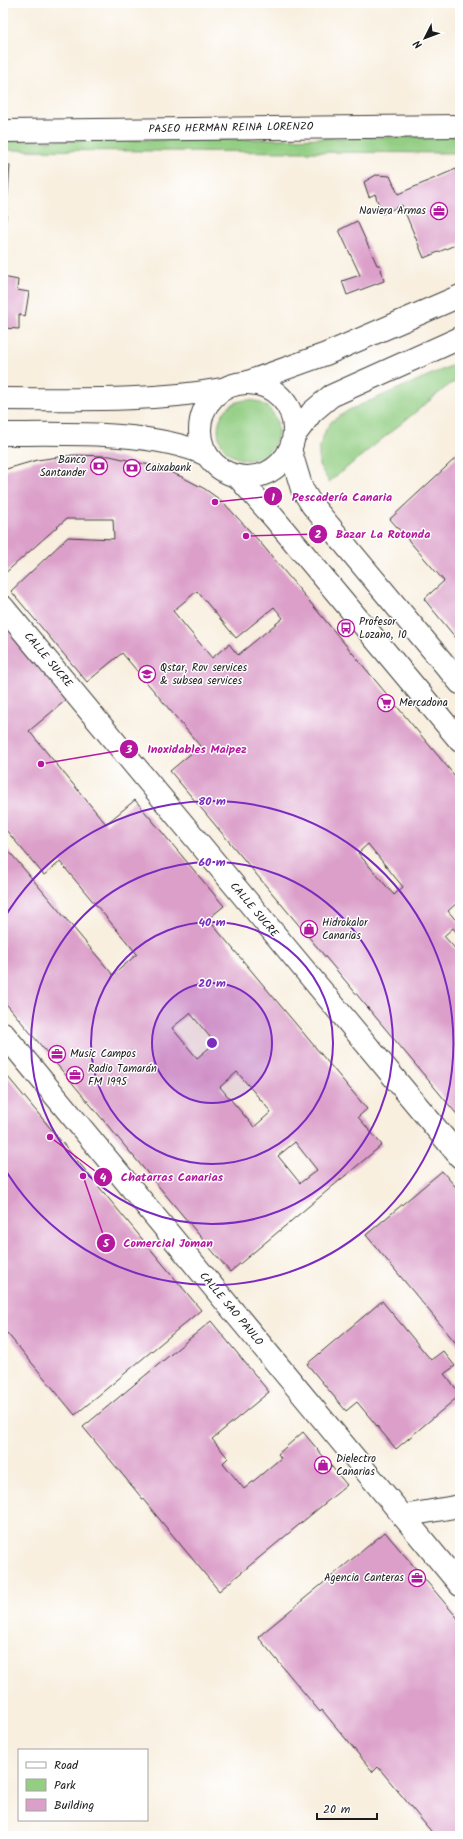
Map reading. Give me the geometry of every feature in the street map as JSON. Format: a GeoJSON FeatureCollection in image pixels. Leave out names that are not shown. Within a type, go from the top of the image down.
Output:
{"type":"FeatureCollection","features":[{"type":"Feature","properties":{"kind":"street","name":"PASEO HERMAN REINA LORENZO"},"geometry":{"type":"LineString","coordinates":[[3,131],[460,126]]}},
{"type":"Feature","properties":{"kind":"street"},"geometry":{"type":"LineString","coordinates":[[245,383],[326,354],[460,296]]}},
{"type":"Feature","properties":{"kind":"street"},"geometry":{"type":"LineString","coordinates":[[460,338],[331,396],[312,412],[292,443],[282,463],[268,472],[253,477],[237,476],[225,472],[214,465],[207,455],[201,441],[200,427],[203,412],[211,399],[222,390],[233,384],[261,384],[275,391],[286,402],[292,416],[292,443],[302,489],[312,505],[460,683]]}},
{"type":"Feature","properties":{"kind":"street"},"geometry":{"type":"LineString","coordinates":[[3,399],[126,400],[185,396],[222,390]]}},
{"type":"Feature","properties":{"kind":"street"},"geometry":{"type":"LineString","coordinates":[[7,435],[124,436],[185,447],[207,455]]}},
{"type":"Feature","properties":{"kind":"street"},"geometry":{"type":"LineString","coordinates":[[237,476],[274,518],[460,741]]}},
{"type":"Feature","properties":{"kind":"street","name":"CALLE SUCRE"},"geometry":{"type":"LineString","coordinates":[[3,607],[460,1157]]}},
{"type":"Feature","properties":{"kind":"street","name":"CALLE SAO PAULO"},"geometry":{"type":"LineString","coordinates":[[3,1032],[460,1585]]}},
{"type":"Feature","properties":{"kind":"street"},"geometry":{"type":"LineString","coordinates":[[403,1516],[460,1506]]}},
{"type":"Feature","properties":{"kind":"green space"},"geometry":{"type":"Polygon","coordinates":[[[460,136],[460,153],[3,150],[3,141],[460,136]]]}},
{"type":"Feature","properties":{"kind":"green space"},"geometry":{"type":"Polygon","coordinates":[[[460,362],[460,380],[450,384],[329,482],[319,465],[319,448],[326,429],[332,421],[349,410],[460,362]]]}},
{"type":"Feature","properties":{"kind":"green space"},"geometry":{"type":"Polygon","coordinates":[[[242,400],[254,400],[265,405],[273,413],[278,424],[276,442],[265,455],[254,460],[242,460],[231,455],[223,447],[218,436],[218,424],[223,413],[231,405],[242,400]]]}},
{"type":"Feature","properties":{"kind":"building"},"geometry":{"type":"Polygon","coordinates":[[[3,164],[10,165],[4,242],[3,242],[3,164]]]}},
{"type":"Feature","properties":{"kind":"building"},"geometry":{"type":"Polygon","coordinates":[[[456,169],[460,178],[460,243],[424,258],[402,205],[382,214],[375,194],[369,197],[364,182],[376,175],[390,176],[398,194],[456,169]]]}},
{"type":"Feature","properties":{"kind":"building"},"geometry":{"type":"Polygon","coordinates":[[[357,221],[377,265],[380,265],[384,281],[347,295],[342,281],[360,275],[339,230],[357,221]]]}},
{"type":"Feature","properties":{"kind":"building"},"geometry":{"type":"Polygon","coordinates":[[[3,277],[18,280],[17,290],[29,292],[25,317],[19,314],[19,329],[3,328],[3,277]]]}},
{"type":"Feature","properties":{"kind":"building"},"geometry":{"type":"Polygon","coordinates":[[[460,454],[460,643],[424,599],[444,581],[390,519],[460,454]]]}},
{"type":"Feature","properties":{"kind":"building"},"geometry":{"type":"Polygon","coordinates":[[[73,455],[110,456],[158,467],[205,489],[223,502],[259,541],[460,782],[460,900],[448,911],[459,924],[460,922],[460,936],[453,928],[444,936],[460,954],[460,1118],[170,771],[200,746],[122,653],[87,682],[11,591],[68,537],[114,539],[113,519],[66,519],[3,575],[3,470],[37,460],[73,455]],[[197,591],[173,611],[212,658],[229,644],[238,655],[283,618],[274,607],[236,638],[197,591]],[[368,844],[358,853],[394,895],[403,887],[368,844]]]}},
{"type":"Feature","properties":{"kind":"building"},"geometry":{"type":"Polygon","coordinates":[[[3,624],[66,700],[29,731],[106,824],[135,800],[224,906],[208,919],[367,1109],[358,1117],[382,1145],[230,1272],[3,1000],[3,844],[113,975],[137,954],[60,862],[44,875],[5,829],[3,830],[3,624]],[[190,1013],[172,1028],[197,1058],[215,1043],[190,1013]],[[237,1072],[220,1087],[254,1127],[271,1112],[237,1072]],[[295,1142],[278,1156],[300,1183],[317,1170],[295,1142]]]}},
{"type":"Feature","properties":{"kind":"building"},"geometry":{"type":"Polygon","coordinates":[[[3,1071],[201,1310],[75,1415],[7,1333],[3,1336],[3,1071]]]}},
{"type":"Feature","properties":{"kind":"building"},"geometry":{"type":"Polygon","coordinates":[[[442,1171],[460,1192],[460,1348],[366,1235],[442,1171]]]}},
{"type":"Feature","properties":{"kind":"building"},"geometry":{"type":"Polygon","coordinates":[[[382,1301],[431,1360],[443,1351],[455,1366],[444,1374],[460,1393],[460,1395],[396,1449],[357,1402],[346,1411],[307,1364],[382,1301]]]}},
{"type":"Feature","properties":{"kind":"building"},"geometry":{"type":"Polygon","coordinates":[[[211,1321],[269,1392],[212,1439],[228,1458],[223,1463],[244,1489],[281,1458],[278,1454],[303,1432],[347,1485],[219,1591],[83,1427],[211,1321]]]}},
{"type":"Feature","properties":{"kind":"building"},"geometry":{"type":"Polygon","coordinates":[[[385,1532],[460,1621],[460,1836],[435,1836],[378,1767],[373,1772],[322,1710],[320,1712],[258,1637],[385,1532]]]}},
{"type":"Feature","properties":{"kind":"place","name":"Naviera Armas"},"geometry":{"type":"Point","coordinates":[439,211]}},
{"type":"Feature","properties":{"kind":"place","name":"Banco Santander"},"geometry":{"type":"Point","coordinates":[99,466]}},
{"type":"Feature","properties":{"kind":"place","name":"Caixabank"},"geometry":{"type":"Point","coordinates":[132,468]}},
{"type":"Feature","properties":{"kind":"place","name":"Pescadería Canaria"},"geometry":{"type":"Point","coordinates":[215,502]}},
{"type":"Feature","properties":{"kind":"place","name":"Bazar La Rotonda"},"geometry":{"type":"Point","coordinates":[246,536]}},
{"type":"Feature","properties":{"kind":"place","name":"Profesor Lozano, 10"},"geometry":{"type":"Point","coordinates":[346,628]}},
{"type":"Feature","properties":{"kind":"place","name":"Qstar, Rov services & subsea services"},"geometry":{"type":"Point","coordinates":[147,674]}},
{"type":"Feature","properties":{"kind":"place","name":"Mercadona"},"geometry":{"type":"Point","coordinates":[386,703]}},
{"type":"Feature","properties":{"kind":"place","name":"Inoxidables Maipez"},"geometry":{"type":"Point","coordinates":[41,764]}},
{"type":"Feature","properties":{"kind":"place","name":"Hidrokalor Canarias"},"geometry":{"type":"Point","coordinates":[309,929]}},
{"type":"Feature","properties":{"kind":"place","name":"Music Campos"},"geometry":{"type":"Point","coordinates":[57,1054]}},
{"type":"Feature","properties":{"kind":"place","name":"Radio Tamarán FM 1995"},"geometry":{"type":"Point","coordinates":[75,1075]}},
{"type":"Feature","properties":{"kind":"place","name":"Chatarras Canarias"},"geometry":{"type":"Point","coordinates":[50,1137]}},
{"type":"Feature","properties":{"kind":"place","name":"Comercial Joman"},"geometry":{"type":"Point","coordinates":[83,1176]}},
{"type":"Feature","properties":{"kind":"place","name":"Dielectro Canarias"},"geometry":{"type":"Point","coordinates":[323,1465]}},
{"type":"Feature","properties":{"kind":"place","name":"Agencia Canteras"},"geometry":{"type":"Point","coordinates":[417,1578]}}]}
